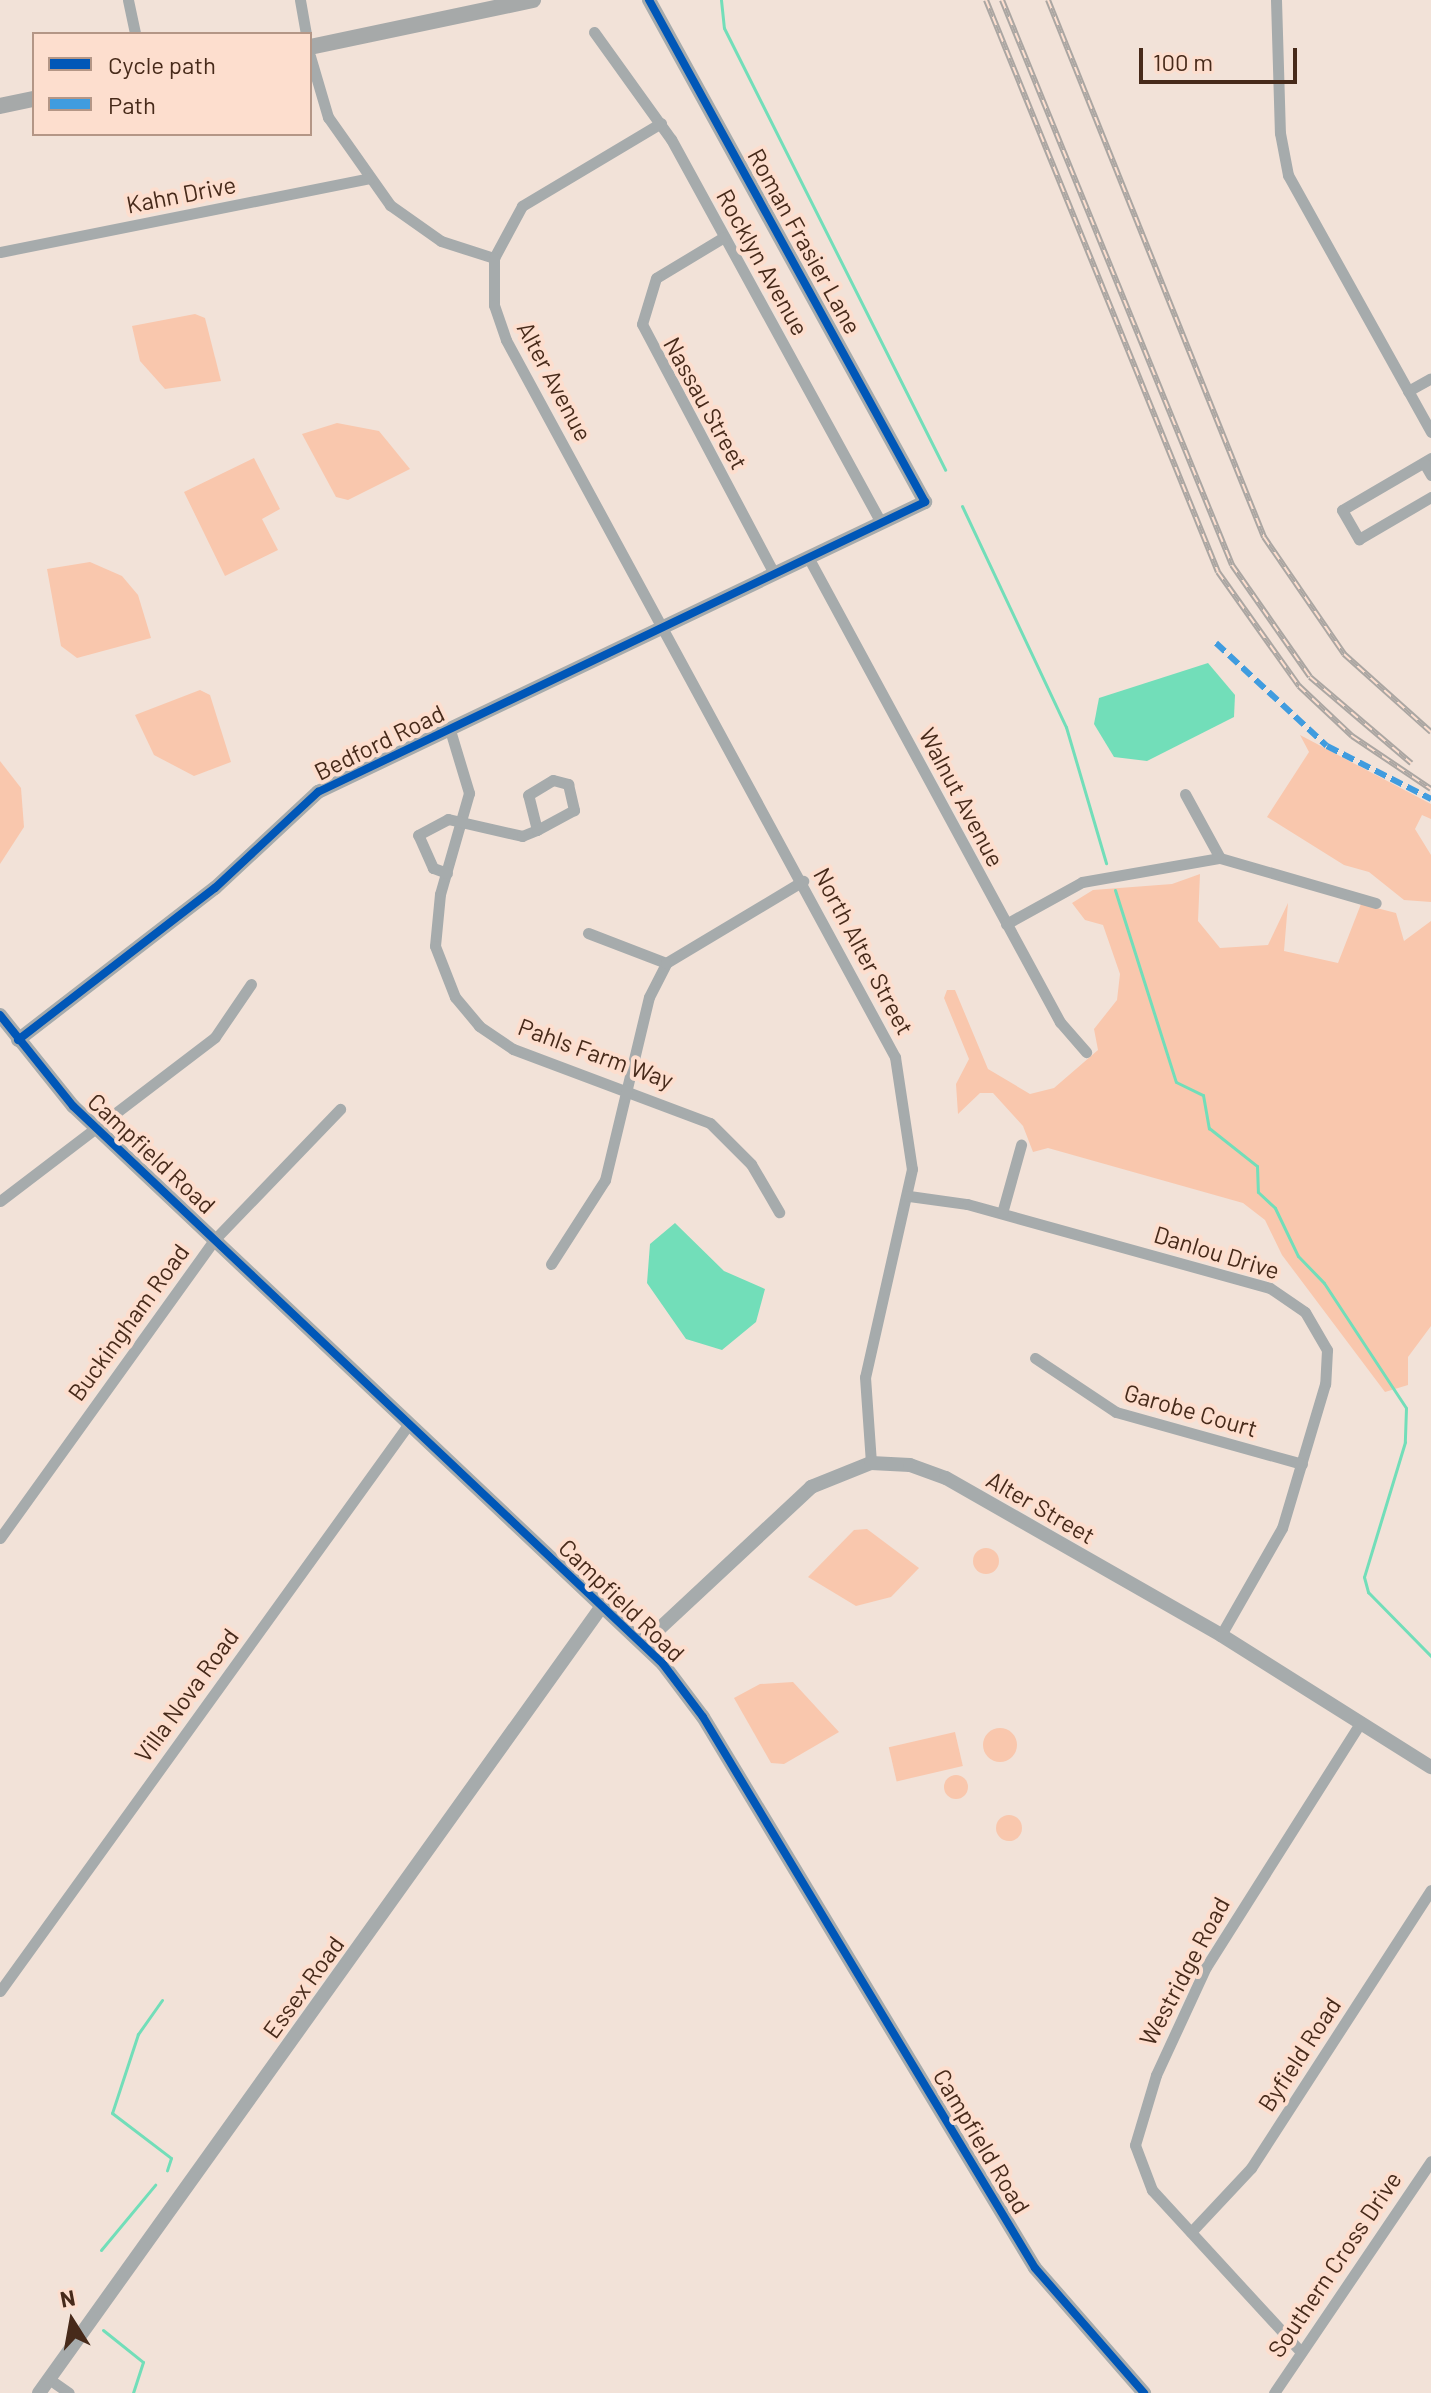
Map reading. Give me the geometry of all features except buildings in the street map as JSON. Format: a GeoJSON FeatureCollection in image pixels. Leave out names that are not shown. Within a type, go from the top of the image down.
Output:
{"type":"FeatureCollection","features":[{"type":"Feature","properties":{"kind":"main road"},"geometry":{"type":"LineString","coordinates":[[312,47],[533,0]]}},
{"type":"Feature","properties":{"kind":"main road"},"geometry":{"type":"LineString","coordinates":[[1,102],[32,99]]}},
{"type":"Feature","properties":{"kind":"street"},"geometry":{"type":"LineString","coordinates":[[128,0],[135,32]]}},
{"type":"Feature","properties":{"kind":"street"},"geometry":{"type":"LineString","coordinates":[[300,0],[306,32]]}},
{"type":"Feature","properties":{"kind":"street","name":"Roman Frasier Lane"},"geometry":{"type":"LineString","coordinates":[[649,0],[925,502]]}},
{"type":"Feature","properties":{"kind":"street"},"geometry":{"type":"LineString","coordinates":[[1276,0],[1280,133],[1288,175],[1431,432]]}},
{"type":"Feature","properties":{"kind":"street","name":"Rocklyn Avenue"},"geometry":{"type":"LineString","coordinates":[[594,32],[661,123],[881,522]]}},
{"type":"Feature","properties":{"kind":"street"},"geometry":{"type":"LineString","coordinates":[[312,63],[328,117],[370,178],[421,230],[494,258]]}},
{"type":"Feature","properties":{"kind":"street","name":"Alter Avenue"},"geometry":{"type":"LineString","coordinates":[[661,123],[537,192],[510,222],[494,258],[494,305],[506,340],[665,628]]}},
{"type":"Feature","properties":{"kind":"street","name":"Kahn Drive"},"geometry":{"type":"LineString","coordinates":[[0,252],[370,178]]}},
{"type":"Feature","properties":{"kind":"street","name":"Nassau Street"},"geometry":{"type":"LineString","coordinates":[[724,237],[656,278],[642,324],[774,573]]}},
{"type":"Feature","properties":{"kind":"street"},"geometry":{"type":"LineString","coordinates":[[1408,391],[1431,378]]}},
{"type":"Feature","properties":{"kind":"street"},"geometry":{"type":"LineString","coordinates":[[1431,475],[1427,461],[1342,510],[1359,539],[1431,497]]}},
{"type":"Feature","properties":{"kind":"street","name":"Bedford Road"},"geometry":{"type":"LineString","coordinates":[[18,1040],[215,888],[301,804],[925,502]]}},
{"type":"Feature","properties":{"kind":"street","name":"Walnut Avenue"},"geometry":{"type":"LineString","coordinates":[[808,557],[1060,1022],[1086,1052]]}},
{"type":"Feature","properties":{"kind":"street","name":"North Alter Street"},"geometry":{"type":"LineString","coordinates":[[665,628],[895,1057],[911,1139],[909,1196],[865,1377],[871,1463]]}},
{"type":"Feature","properties":{"kind":"street","name":"Pahls Farm Way"},"geometry":{"type":"LineString","coordinates":[[450,730],[467,775],[464,823],[447,873],[435,946],[466,1013],[513,1049],[629,1088],[710,1123],[751,1164],[779,1212]]}},
{"type":"Feature","properties":{"kind":"street"},"geometry":{"type":"LineString","coordinates":[[447,873],[433,868],[418,835],[448,819],[512,837],[537,830],[574,810],[568,784],[553,780],[528,795],[537,830]]}},
{"type":"Feature","properties":{"kind":"street"},"geometry":{"type":"LineString","coordinates":[[1185,794],[1220,858]]}},
{"type":"Feature","properties":{"kind":"street"},"geometry":{"type":"LineString","coordinates":[[1006,924],[1082,882],[1220,858],[1376,903]]}},
{"type":"Feature","properties":{"kind":"street"},"geometry":{"type":"LineString","coordinates":[[551,1264],[599,1196],[629,1088],[649,997],[666,963],[803,881]]}},
{"type":"Feature","properties":{"kind":"street"},"geometry":{"type":"LineString","coordinates":[[588,933],[666,963]]}},
{"type":"Feature","properties":{"kind":"street"},"geometry":{"type":"LineString","coordinates":[[0,1201],[227,1026],[251,984]]}},
{"type":"Feature","properties":{"kind":"street","name":"Campfield Road"},"geometry":{"type":"LineString","coordinates":[[0,1015],[18,1040],[97,1129],[408,1425],[644,1643],[703,1717],[1046,2284],[1144,2393]]}},
{"type":"Feature","properties":{"kind":"street","name":"Buckingham Road"},"geometry":{"type":"LineString","coordinates":[[0,1538],[214,1240],[340,1109]]}},
{"type":"Feature","properties":{"kind":"street"},"geometry":{"type":"LineString","coordinates":[[1002,1213],[1021,1145]]}},
{"type":"Feature","properties":{"kind":"street","name":"Danlou Drive"},"geometry":{"type":"LineString","coordinates":[[909,1196],[1002,1213],[1270,1288],[1295,1302],[1329,1362],[1302,1464],[1271,1550],[1221,1635]]}},
{"type":"Feature","properties":{"kind":"street","name":"Garobe Court"},"geometry":{"type":"LineString","coordinates":[[1035,1358],[1116,1412],[1302,1464]]}},
{"type":"Feature","properties":{"kind":"street","name":"Villa Nova Road"},"geometry":{"type":"LineString","coordinates":[[0,1991],[408,1425]]}},
{"type":"Feature","properties":{"kind":"street","name":"Alter Street"},"geometry":{"type":"LineString","coordinates":[[644,1643],[811,1487],[871,1463],[910,1465],[946,1478],[1221,1635],[1431,1767]]}},
{"type":"Feature","properties":{"kind":"street","name":"Essex Road"},"geometry":{"type":"LineString","coordinates":[[39,2393],[602,1606]]}},
{"type":"Feature","properties":{"kind":"street","name":"Westridge Road"},"geometry":{"type":"LineString","coordinates":[[1301,2352],[1191,2232],[1139,2168],[1143,2112],[1206,1967],[1361,1722]]}},
{"type":"Feature","properties":{"kind":"street","name":"Byfield Road"},"geometry":{"type":"LineString","coordinates":[[1191,2232],[1251,2168],[1431,1890]]}},
{"type":"Feature","properties":{"kind":"street","name":"Southern Cross Drive"},"geometry":{"type":"LineString","coordinates":[[1274,2393],[1431,2161]]}},
{"type":"Feature","properties":{"kind":"street"},"geometry":{"type":"LineString","coordinates":[[49,2379],[69,2393]]}},
{"type":"Feature","properties":{"kind":"shaded area"},"geometry":{"type":"Polygon","coordinates":[[[195,314],[205,318],[221,381],[165,389],[140,361],[132,326],[195,314]]]}},
{"type":"Feature","properties":{"kind":"shaded area"},"geometry":{"type":"Polygon","coordinates":[[[337,423],[379,431],[410,469],[348,500],[336,497],[302,434],[337,423]]]}},
{"type":"Feature","properties":{"kind":"shaded area"},"geometry":{"type":"Polygon","coordinates":[[[254,458],[280,509],[262,519],[278,550],[225,576],[184,492],[254,458]]]}},
{"type":"Feature","properties":{"kind":"shaded area"},"geometry":{"type":"Polygon","coordinates":[[[90,562],[122,576],[138,595],[151,638],[77,658],[61,646],[47,569],[90,562]]]}},
{"type":"Feature","properties":{"kind":"shaded area"},"geometry":{"type":"Polygon","coordinates":[[[1208,663],[1235,695],[1234,717],[1147,761],[1114,757],[1094,724],[1099,698],[1208,663]]]}},
{"type":"Feature","properties":{"kind":"shaded area"},"geometry":{"type":"Polygon","coordinates":[[[200,690],[210,695],[231,762],[194,776],[154,755],[135,715],[200,690]]]}},
{"type":"Feature","properties":{"kind":"shaded area"},"geometry":{"type":"Polygon","coordinates":[[[1300,735],[1431,804],[1431,819],[1422,815],[1415,829],[1431,855],[1431,902],[1404,900],[1369,872],[1344,865],[1267,817],[1309,752],[1300,735]]]}},
{"type":"Feature","properties":{"kind":"shaded area"},"geometry":{"type":"Polygon","coordinates":[[[0,761],[21,788],[24,827],[0,864],[0,761]]]}},
{"type":"Feature","properties":{"kind":"shaded area"},"geometry":{"type":"Polygon","coordinates":[[[1200,874],[1198,921],[1220,948],[1268,945],[1288,903],[1284,951],[1338,963],[1361,904],[1396,913],[1404,941],[1431,921],[1431,1326],[1408,1357],[1408,1385],[1385,1392],[1282,1255],[1265,1220],[1243,1203],[1048,1148],[1033,1152],[1023,1126],[993,1093],[980,1093],[958,1114],[956,1084],[969,1059],[944,998],[947,990],[955,990],[988,1069],[1030,1094],[1054,1088],[1098,1050],[1094,1029],[1117,1000],[1120,974],[1103,925],[1085,920],[1072,903],[1093,890],[1172,884],[1200,874]]]}},
{"type":"Feature","properties":{"kind":"shaded area"},"geometry":{"type":"Polygon","coordinates":[[[675,1223],[724,1271],[765,1289],[756,1322],[722,1350],[686,1339],[647,1283],[650,1244],[675,1223]]]}},
{"type":"Feature","properties":{"kind":"shaded area"},"geometry":{"type":"Polygon","coordinates":[[[867,1529],[919,1568],[891,1597],[856,1606],[808,1577],[854,1530],[867,1529]]]}},
{"type":"Feature","properties":{"kind":"shaded area"},"geometry":{"type":"Polygon","coordinates":[[[986,1548],[995,1552],[999,1561],[995,1570],[986,1574],[977,1570],[973,1561],[977,1552],[986,1548]]]}},
{"type":"Feature","properties":{"kind":"shaded area"},"geometry":{"type":"Polygon","coordinates":[[[793,1682],[839,1732],[784,1764],[771,1763],[734,1698],[760,1684],[793,1682]]]}},
{"type":"Feature","properties":{"kind":"shaded area"},"geometry":{"type":"Polygon","coordinates":[[[1000,1728],[1012,1733],[1017,1745],[1012,1757],[1000,1762],[988,1757],[983,1745],[988,1733],[1000,1728]]]}},
{"type":"Feature","properties":{"kind":"shaded area"},"geometry":{"type":"Polygon","coordinates":[[[955,1732],[963,1766],[897,1781],[889,1747],[955,1732]]]}},
{"type":"Feature","properties":{"kind":"shaded area"},"geometry":{"type":"Polygon","coordinates":[[[956,1775],[965,1778],[968,1787],[965,1796],[956,1799],[947,1796],[944,1787],[947,1778],[956,1775]]]}},
{"type":"Feature","properties":{"kind":"shaded area"},"geometry":{"type":"Polygon","coordinates":[[[1009,1815],[1018,1819],[1022,1828],[1018,1837],[1009,1841],[1000,1837],[996,1828],[1000,1819],[1009,1815]]]}},
{"type":"Feature","properties":{"kind":"waterway"},"geometry":{"type":"LineString","coordinates":[[721,0],[724,28],[945,470]]}},
{"type":"Feature","properties":{"kind":"waterway"},"geometry":{"type":"LineString","coordinates":[[962,506],[1066,727],[1106,863]]}},
{"type":"Feature","properties":{"kind":"waterway"},"geometry":{"type":"LineString","coordinates":[[1115,890],[1176,1082],[1203,1095],[1209,1128],[1257,1166],[1258,1192],[1275,1208],[1298,1256],[1324,1283],[1406,1408],[1405,1442],[1364,1577],[1368,1592],[1431,1656]]}},
{"type":"Feature","properties":{"kind":"waterway"},"geometry":{"type":"LineString","coordinates":[[162,2000],[138,2034],[112,2113],[171,2158],[167,2170]]}},
{"type":"Feature","properties":{"kind":"waterway"},"geometry":{"type":"LineString","coordinates":[[101,2250],[155,2185]]}},
{"type":"Feature","properties":{"kind":"waterway"},"geometry":{"type":"LineString","coordinates":[[103,2330],[143,2362],[133,2393]]}},
{"type":"Feature","properties":{"kind":"railway"},"geometry":{"type":"LineString","coordinates":[[986,0],[1218,572],[1299,686],[1352,736],[1431,789]]}},
{"type":"Feature","properties":{"kind":"railway"},"geometry":{"type":"LineString","coordinates":[[1002,0],[1232,565],[1310,677],[1411,763]]}},
{"type":"Feature","properties":{"kind":"railway"},"geometry":{"type":"LineString","coordinates":[[1048,0],[1264,537],[1344,654],[1431,732]]}},
{"type":"Feature","properties":{"kind":"marked path"},"geometry":{"type":"LineString","coordinates":[[1216,643],[1327,746],[1431,799]]}},
{"type":"Feature","properties":{"kind":"cycle path"},"geometry":{"type":"LineString","coordinates":[[18,1040],[215,888],[318,792],[925,502],[649,0]]}},
{"type":"Feature","properties":{"kind":"cycle path"},"geometry":{"type":"LineString","coordinates":[[0,1015],[73,1106],[663,1664],[703,1717],[1035,2268],[1144,2393]]}}]}
